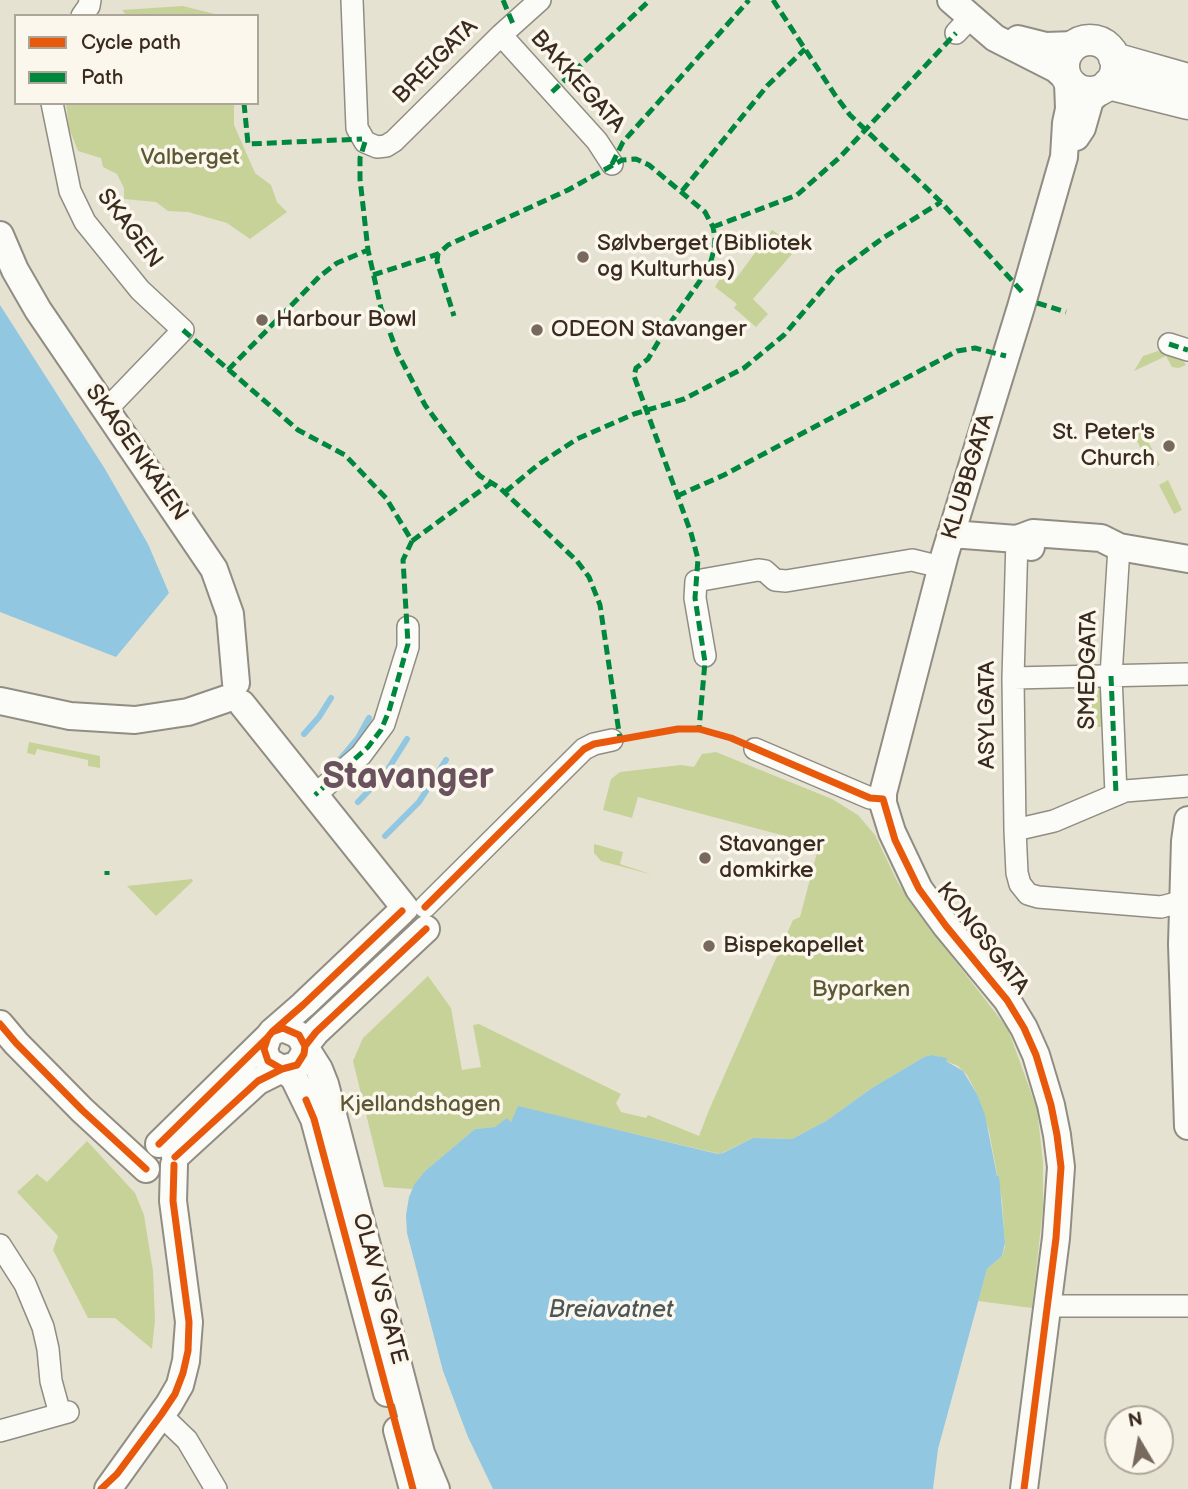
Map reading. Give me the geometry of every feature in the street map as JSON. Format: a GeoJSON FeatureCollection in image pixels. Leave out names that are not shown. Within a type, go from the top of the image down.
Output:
{"type":"FeatureCollection","features":[{"type":"Feature","properties":{"kind":"main road"},"geometry":{"type":"LineString","coordinates":[[1108,77],[1105,45],[1083,41],[1069,50],[1064,63],[1068,80],[1085,91],[1108,77],[1188,79]]}},
{"type":"Feature","properties":{"kind":"main road"},"geometry":{"type":"LineString","coordinates":[[1108,77],[1188,104]]}},
{"type":"Feature","properties":{"kind":"street","name":"BREIGATA"},"geometry":{"type":"LineString","coordinates":[[352,0],[357,128],[365,142],[377,147],[390,144],[540,0]]}},
{"type":"Feature","properties":{"kind":"street"},"geometry":{"type":"LineString","coordinates":[[959,17],[1029,42],[1054,47],[1075,45]]}},
{"type":"Feature","properties":{"kind":"street"},"geometry":{"type":"LineString","coordinates":[[959,17],[1056,69],[1068,80]]}},
{"type":"Feature","properties":{"kind":"street","name":"BAKKEGATA"},"geometry":{"type":"LineString","coordinates":[[501,35],[597,141],[612,164]]}},
{"type":"Feature","properties":{"kind":"street","name":"KLUBBGATA"},"geometry":{"type":"LineString","coordinates":[[1064,157],[1082,128],[1090,100],[1108,77]]}},
{"type":"Feature","properties":{"kind":"street","name":"KLUBBGATA"},"geometry":{"type":"LineString","coordinates":[[883,799],[885,780],[941,567],[1064,157],[1069,109],[1068,80]]}},
{"type":"Feature","properties":{"kind":"street","name":"SKAGEN"},"geometry":{"type":"LineString","coordinates":[[52,105],[70,191],[85,222],[140,290],[183,330],[106,410]]}},
{"type":"Feature","properties":{"kind":"street","name":"SKAGENKAIEN"},"geometry":{"type":"LineString","coordinates":[[0,235],[15,270],[38,310],[214,569],[230,614],[235,695]]}},
{"type":"Feature","properties":{"kind":"street"},"geometry":{"type":"LineString","coordinates":[[951,534],[1017,539],[1032,548],[1098,554],[1119,547],[1188,559]]}},
{"type":"Feature","properties":{"kind":"street","name":"ASYLGATA"},"geometry":{"type":"LineString","coordinates":[[1017,539],[1013,678],[1018,879],[1024,890],[1038,897],[1161,907],[1186,900]]}},
{"type":"Feature","properties":{"kind":"street","name":"SMEDGATA"},"geometry":{"type":"LineString","coordinates":[[1116,794],[1111,676],[1119,547]]}},
{"type":"Feature","properties":{"kind":"street"},"geometry":{"type":"LineString","coordinates":[[705,656],[695,598],[696,581],[758,570],[765,571],[775,580],[786,581],[912,560],[941,567]]}},
{"type":"Feature","properties":{"kind":"street"},"geometry":{"type":"LineString","coordinates":[[315,795],[355,760],[381,730],[390,711],[406,653],[408,627]]}},
{"type":"Feature","properties":{"kind":"street"},"geometry":{"type":"LineString","coordinates":[[1013,678],[1188,674]]}},
{"type":"Feature","properties":{"kind":"street"},"geometry":{"type":"LineString","coordinates":[[0,701],[70,716],[135,720],[188,712],[235,695],[414,914]]}},
{"type":"Feature","properties":{"kind":"street"},"geometry":{"type":"LineString","coordinates":[[109,1484],[180,1385],[188,1351],[187,1303],[180,1263],[160,1210],[160,1159],[270,1034],[414,914],[584,749],[612,740]]}},
{"type":"Feature","properties":{"kind":"street"},"geometry":{"type":"LineString","coordinates":[[755,749],[870,798],[883,799]]}},
{"type":"Feature","properties":{"kind":"street"},"geometry":{"type":"LineString","coordinates":[[1015,830],[1054,821],[1134,789],[1188,786]]}},
{"type":"Feature","properties":{"kind":"street","name":"KONGSGATA"},"geometry":{"type":"LineString","coordinates":[[883,799],[895,840],[919,889],[1007,1000],[1024,1028],[1036,1055],[1051,1105],[1061,1167],[1056,1238],[1024,1489]]}},
{"type":"Feature","properties":{"kind":"street"},"geometry":{"type":"LineString","coordinates":[[1188,820],[1182,944],[1188,1126]]}},
{"type":"Feature","properties":{"kind":"street"},"geometry":{"type":"LineString","coordinates":[[160,1159],[258,1080],[297,1065],[304,1054],[305,1046],[414,914]]}},
{"type":"Feature","properties":{"kind":"street"},"geometry":{"type":"LineString","coordinates":[[0,1024],[82,1110],[160,1159]]}},
{"type":"Feature","properties":{"kind":"street"},"geometry":{"type":"LineString","coordinates":[[283,1069],[273,1065],[265,1055],[265,1042],[270,1034],[283,1028],[295,1031],[305,1046]]}},
{"type":"Feature","properties":{"kind":"street","name":"OLAV VS GATE"},"geometry":{"type":"LineString","coordinates":[[305,1046],[325,1084],[421,1453],[436,1489]]}},
{"type":"Feature","properties":{"kind":"street","name":"OLAV VS GATE"},"geometry":{"type":"LineString","coordinates":[[283,1069],[294,1078],[314,1119],[413,1489]]}},
{"type":"Feature","properties":{"kind":"street"},"geometry":{"type":"LineString","coordinates":[[0,1245],[25,1284],[39,1317],[47,1342],[51,1381],[64,1413],[0,1431]]}},
{"type":"Feature","properties":{"kind":"street"},"geometry":{"type":"LineString","coordinates":[[1048,1306],[1188,1307]]}},
{"type":"Feature","properties":{"kind":"street"},"geometry":{"type":"LineString","coordinates":[[161,1415],[187,1440],[216,1489]]}},
{"type":"Feature","properties":{"kind":"green space"},"geometry":{"type":"Polygon","coordinates":[[[183,6],[215,14],[125,14],[122,10],[183,6]]]}},
{"type":"Feature","properties":{"kind":"green space","name":"Valberget"},"geometry":{"type":"Polygon","coordinates":[[[66,105],[234,105],[234,125],[255,173],[271,185],[277,202],[287,212],[250,239],[227,223],[188,212],[168,211],[156,202],[124,199],[124,188],[117,174],[103,167],[101,158],[78,151],[69,128],[66,105]]]}},
{"type":"Feature","properties":{"kind":"green space"},"geometry":{"type":"Polygon","coordinates":[[[772,230],[798,247],[753,299],[768,314],[756,327],[734,308],[737,304],[715,287],[721,277],[732,284],[772,230]]]}},
{"type":"Feature","properties":{"kind":"green space"},"geometry":{"type":"Polygon","coordinates":[[[1158,351],[1182,359],[1186,365],[1172,367],[1166,356],[1134,371],[1143,356],[1158,351]]]}},
{"type":"Feature","properties":{"kind":"green space"},"geometry":{"type":"Polygon","coordinates":[[[1140,425],[1160,465],[1151,469],[1131,429],[1140,425]]]}},
{"type":"Feature","properties":{"kind":"green space"},"geometry":{"type":"Polygon","coordinates":[[[1168,480],[1182,510],[1174,514],[1159,485],[1168,480]]]}},
{"type":"Feature","properties":{"kind":"green space"},"geometry":{"type":"Polygon","coordinates":[[[1079,690],[1101,690],[1101,727],[1079,727],[1079,690]]]}},
{"type":"Feature","properties":{"kind":"green space"},"geometry":{"type":"Polygon","coordinates":[[[29,742],[100,756],[100,768],[88,766],[88,760],[37,749],[35,755],[27,753],[29,742]]]}},
{"type":"Feature","properties":{"kind":"green space","name":"Byparken"},"geometry":{"type":"Polygon","coordinates":[[[716,752],[832,799],[858,815],[875,835],[898,883],[918,913],[1008,1029],[1037,1109],[1043,1162],[1043,1208],[1032,1308],[978,1301],[987,1269],[1002,1256],[1005,1247],[1002,1201],[989,1131],[977,1094],[967,1075],[958,1066],[946,1061],[946,1058],[931,1055],[872,1088],[826,1121],[792,1139],[753,1138],[720,1154],[519,1107],[511,1122],[507,1119],[495,1127],[475,1129],[425,1171],[412,1189],[384,1187],[353,1061],[363,1038],[428,976],[451,1008],[462,1070],[481,1067],[473,1025],[479,1024],[621,1094],[616,1103],[621,1112],[646,1118],[648,1115],[699,1136],[793,920],[800,917],[819,845],[638,797],[632,818],[603,810],[611,779],[620,772],[681,765],[694,767],[702,754],[716,752]]]}},
{"type":"Feature","properties":{"kind":"green space"},"geometry":{"type":"Polygon","coordinates":[[[594,844],[623,852],[620,864],[653,875],[601,861],[594,853],[594,844]]]}},
{"type":"Feature","properties":{"kind":"green space"},"geometry":{"type":"Polygon","coordinates":[[[193,881],[156,916],[127,886],[193,881]]]}},
{"type":"Feature","properties":{"kind":"green space"},"geometry":{"type":"Polygon","coordinates":[[[87,1141],[135,1193],[144,1215],[153,1271],[155,1320],[152,1349],[115,1318],[88,1318],[53,1250],[58,1236],[17,1192],[37,1174],[47,1182],[87,1141]]]}},
{"type":"Feature","properties":{"kind":"water"},"geometry":{"type":"Polygon","coordinates":[[[0,305],[105,469],[148,544],[169,593],[116,657],[0,612],[0,305]]]}},
{"type":"Feature","properties":{"kind":"water","name":"Breiavatnet"},"geometry":{"type":"Polygon","coordinates":[[[931,1055],[947,1058],[946,1061],[963,1071],[977,1094],[985,1115],[999,1176],[1005,1243],[1002,1256],[987,1269],[938,1449],[933,1489],[493,1489],[468,1437],[443,1371],[407,1233],[409,1197],[425,1171],[475,1129],[495,1127],[507,1118],[511,1122],[518,1106],[718,1154],[753,1138],[792,1139],[826,1121],[872,1088],[931,1055]]]}},
{"type":"Feature","properties":{"kind":"waterway"},"geometry":{"type":"LineString","coordinates":[[304,734],[331,698]]}},
{"type":"Feature","properties":{"kind":"waterway"},"geometry":{"type":"LineString","coordinates":[[338,762],[358,738],[369,718]]}},
{"type":"Feature","properties":{"kind":"waterway"},"geometry":{"type":"LineString","coordinates":[[358,802],[385,774],[407,739]]}},
{"type":"Feature","properties":{"kind":"waterway"},"geometry":{"type":"LineString","coordinates":[[385,836],[419,802],[446,760]]}},
{"type":"Feature","properties":{"kind":"marked path"},"geometry":{"type":"LineString","coordinates":[[503,0],[513,24]]}},
{"type":"Feature","properties":{"kind":"marked path"},"geometry":{"type":"LineString","coordinates":[[552,92],[650,0]]}},
{"type":"Feature","properties":{"kind":"marked path"},"geometry":{"type":"LineString","coordinates":[[612,164],[623,142],[749,0]]}},
{"type":"Feature","properties":{"kind":"marked path"},"geometry":{"type":"LineString","coordinates":[[773,0],[850,115],[941,202],[1025,295]]}},
{"type":"Feature","properties":{"kind":"marked path"},"geometry":{"type":"LineString","coordinates":[[713,227],[797,195],[840,157],[956,33]]}},
{"type":"Feature","properties":{"kind":"marked path"},"geometry":{"type":"LineString","coordinates":[[682,191],[767,86],[805,49]]}},
{"type":"Feature","properties":{"kind":"marked path"},"geometry":{"type":"LineString","coordinates":[[244,105],[248,144],[362,139]]}},
{"type":"Feature","properties":{"kind":"marked path"},"geometry":{"type":"LineString","coordinates":[[365,142],[360,158],[360,179],[368,250],[381,308],[397,352],[425,405],[464,458],[480,476],[500,488],[577,561],[589,577],[600,605],[620,739]]}},
{"type":"Feature","properties":{"kind":"marked path"},"geometry":{"type":"LineString","coordinates":[[373,275],[438,254],[448,245],[568,190],[622,160],[636,159],[649,165],[705,212],[715,238],[709,268],[648,359],[636,368],[634,376],[698,559],[695,598],[705,662],[699,729]]}},
{"type":"Feature","properties":{"kind":"marked path"},"geometry":{"type":"LineString","coordinates":[[505,492],[539,464],[577,439],[634,414],[684,399],[744,368],[784,335],[838,271],[883,238],[941,202]]}},
{"type":"Feature","properties":{"kind":"marked path"},"geometry":{"type":"LineString","coordinates":[[228,370],[320,276],[337,263],[368,250]]}},
{"type":"Feature","properties":{"kind":"marked path"},"geometry":{"type":"LineString","coordinates":[[438,254],[437,261],[454,316]]}},
{"type":"Feature","properties":{"kind":"marked path"},"geometry":{"type":"LineString","coordinates":[[1037,303],[1066,312]]}},
{"type":"Feature","properties":{"kind":"marked path"},"geometry":{"type":"LineString","coordinates":[[183,330],[298,430],[345,455],[386,498],[412,541],[403,560],[408,644],[389,711],[381,730],[368,747],[315,795]]}},
{"type":"Feature","properties":{"kind":"marked path"},"geometry":{"type":"LineString","coordinates":[[1169,344],[1188,350]]}},
{"type":"Feature","properties":{"kind":"marked path"},"geometry":{"type":"LineString","coordinates":[[677,496],[724,475],[957,351],[975,348],[1006,356]]}},
{"type":"Feature","properties":{"kind":"marked path"},"geometry":{"type":"LineString","coordinates":[[412,541],[491,483]]}},
{"type":"Feature","properties":{"kind":"marked path"},"geometry":{"type":"LineString","coordinates":[[1111,676],[1116,794]]}},
{"type":"Feature","properties":{"kind":"cycle path"},"geometry":{"type":"LineString","coordinates":[[425,907],[584,749],[594,744],[678,729],[699,729],[731,738],[870,798],[883,799],[895,840],[919,889],[1007,1000],[1024,1028],[1036,1055],[1051,1105],[1061,1167],[1056,1238],[1024,1489]]}},
{"type":"Feature","properties":{"kind":"cycle path"},"geometry":{"type":"LineString","coordinates":[[272,1032],[283,1028],[299,1035],[305,1046],[304,1054],[297,1065],[282,1069],[268,1061],[264,1049],[268,1037],[272,1032],[402,911]]}},
{"type":"Feature","properties":{"kind":"cycle path"},"geometry":{"type":"LineString","coordinates":[[305,1046],[316,1032],[426,929]]}},
{"type":"Feature","properties":{"kind":"cycle path"},"geometry":{"type":"LineString","coordinates":[[0,1024],[82,1110],[146,1169]]}},
{"type":"Feature","properties":{"kind":"cycle path"},"geometry":{"type":"LineString","coordinates":[[159,1144],[268,1037]]}},
{"type":"Feature","properties":{"kind":"cycle path"},"geometry":{"type":"LineString","coordinates":[[175,1157],[258,1081],[282,1069]]}},
{"type":"Feature","properties":{"kind":"cycle path"},"geometry":{"type":"LineString","coordinates":[[306,1100],[314,1119],[413,1489]]}},
{"type":"Feature","properties":{"kind":"cycle path"},"geometry":{"type":"LineString","coordinates":[[101,1489],[117,1474],[175,1394],[188,1351],[189,1322],[173,1201],[174,1165]]}},
{"type":"Feature","properties":{"kind":"place","name":"Sølvberget (Bibliotek og Kulturhus)"},"geometry":{"type":"Point","coordinates":[583,257]}},
{"type":"Feature","properties":{"kind":"place","name":"Harbour Bowl"},"geometry":{"type":"Point","coordinates":[262,320]}},
{"type":"Feature","properties":{"kind":"place","name":"ODEON Stavanger"},"geometry":{"type":"Point","coordinates":[537,330]}},
{"type":"Feature","properties":{"kind":"place","name":"St. Peter's Church"},"geometry":{"type":"Point","coordinates":[1169,446]}},
{"type":"Feature","properties":{"kind":"place","name":"Stavanger domkirke"},"geometry":{"type":"Point","coordinates":[705,858]}},
{"type":"Feature","properties":{"kind":"place","name":"Bispekapellet"},"geometry":{"type":"Point","coordinates":[709,946]}},
{"type":"Feature","properties":{"kind":"district","name":"Stavanger"},"geometry":{"type":"Point","coordinates":[408,779]}},
{"type":"Feature","properties":{"kind":"park label","name":"Kjellandshagen"},"geometry":{"type":"Point","coordinates":[420,1105]}}]}
